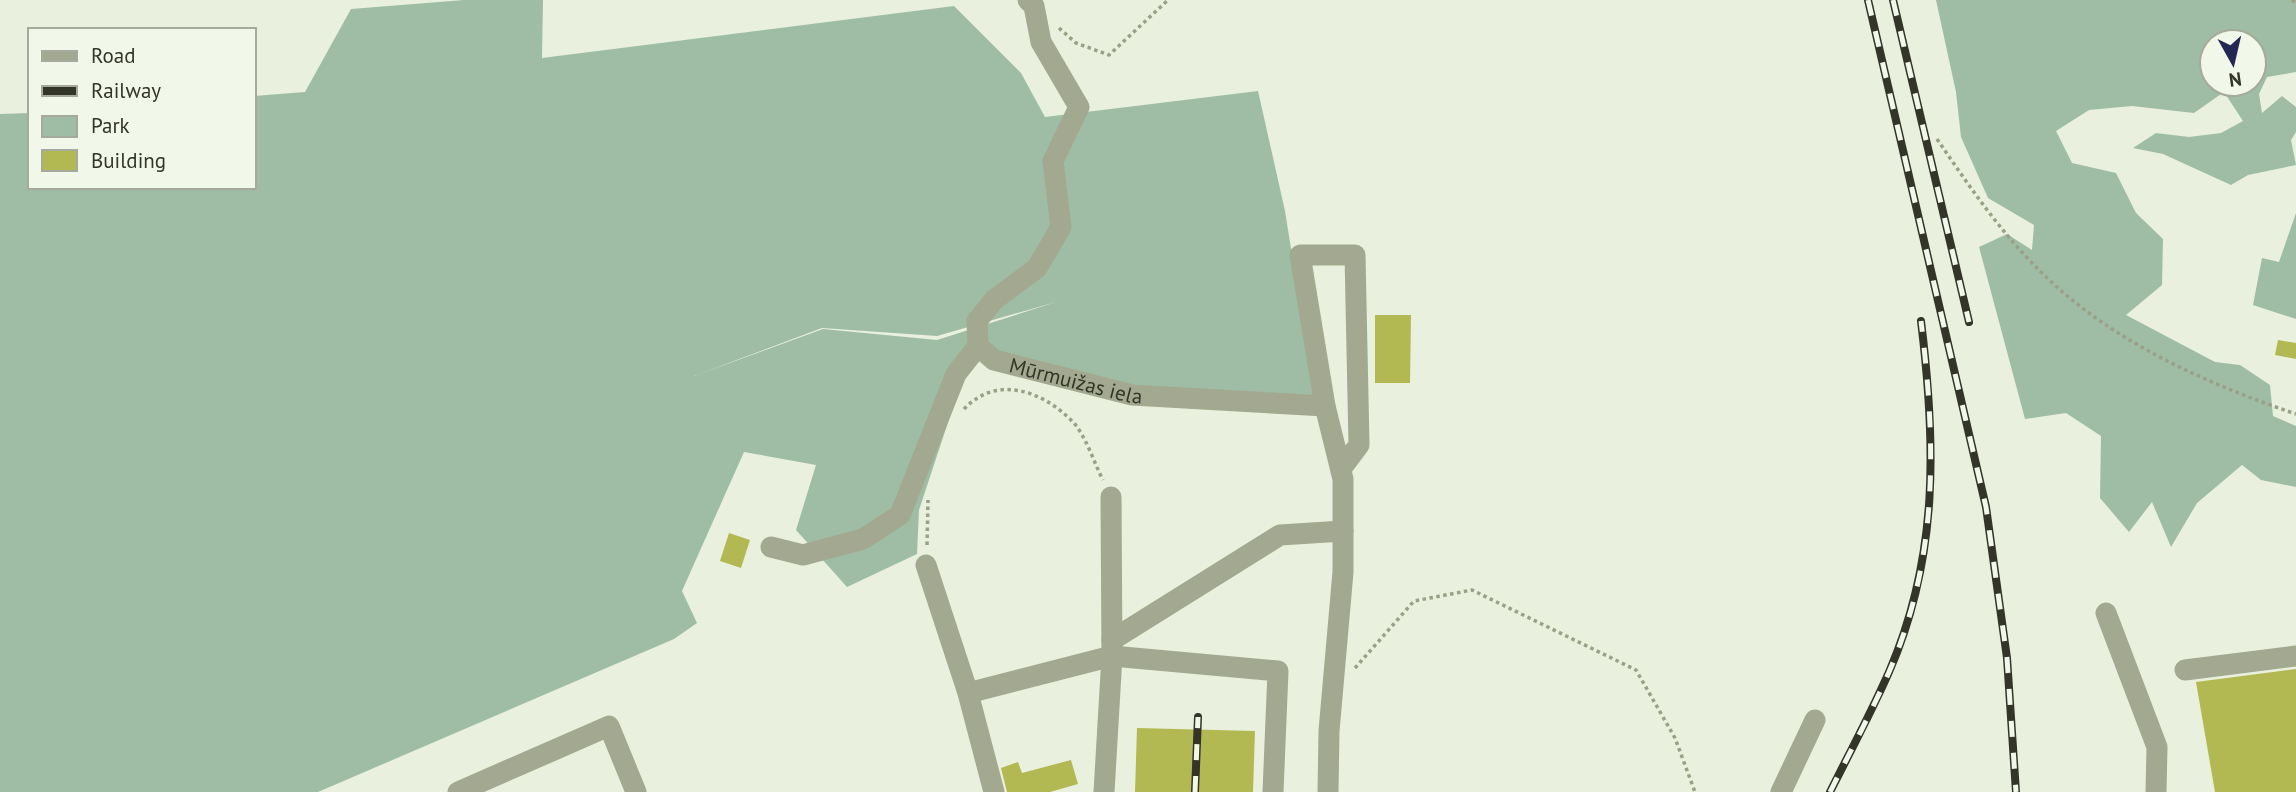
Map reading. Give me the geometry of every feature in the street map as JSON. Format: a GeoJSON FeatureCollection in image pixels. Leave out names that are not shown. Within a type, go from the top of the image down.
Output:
{"type":"FeatureCollection","features":[{"type":"Feature","properties":{"kind":"street"},"geometry":{"type":"LineString","coordinates":[[771,547],[803,555],[863,539],[900,515],[956,374],[978,346],[978,321],[994,300],[1037,268],[1061,227],[1053,160],[1079,107],[1041,42],[1031,3]]}},
{"type":"Feature","properties":{"kind":"street"},"geometry":{"type":"LineString","coordinates":[[1328,792],[1332,694],[1343,572],[1341,469],[1325,406],[1300,255],[1355,255],[1359,445],[1341,469]]}},
{"type":"Feature","properties":{"kind":"street","name":"Mūrmuižas iela"},"geometry":{"type":"LineString","coordinates":[[978,346],[993,360],[1132,395],[1325,406]]}},
{"type":"Feature","properties":{"kind":"street"},"geometry":{"type":"LineString","coordinates":[[1104,792],[1112,648],[1111,497]]}},
{"type":"Feature","properties":{"kind":"street"},"geometry":{"type":"LineString","coordinates":[[968,692],[1112,648],[1280,535],[1343,531]]}},
{"type":"Feature","properties":{"kind":"street"},"geometry":{"type":"LineString","coordinates":[[926,565],[968,692],[994,792]]}},
{"type":"Feature","properties":{"kind":"street"},"geometry":{"type":"LineString","coordinates":[[2106,613],[2157,747],[2156,792]]}},
{"type":"Feature","properties":{"kind":"street"},"geometry":{"type":"LineString","coordinates":[[1112,648],[1278,671],[1273,792]]}},
{"type":"Feature","properties":{"kind":"street"},"geometry":{"type":"LineString","coordinates":[[2185,670],[2296,656]]}},
{"type":"Feature","properties":{"kind":"street"},"geometry":{"type":"LineString","coordinates":[[1781,792],[1815,720]]}},
{"type":"Feature","properties":{"kind":"street"},"geometry":{"type":"LineString","coordinates":[[458,792],[610,726],[636,792]]}},
{"type":"Feature","properties":{"kind":"path"},"geometry":{"type":"LineString","coordinates":[[1031,3],[1076,43],[1109,55],[1168,0]]}},
{"type":"Feature","properties":{"kind":"path"},"geometry":{"type":"LineString","coordinates":[[1937,139],[1989,214],[2043,274],[2108,325],[2176,367],[2296,414]]}},
{"type":"Feature","properties":{"kind":"path"},"geometry":{"type":"LineString","coordinates":[[958,416],[977,396],[1007,388],[1037,393],[1074,423],[1111,497]]}},
{"type":"Feature","properties":{"kind":"path"},"geometry":{"type":"LineString","coordinates":[[926,565],[931,490]]}},
{"type":"Feature","properties":{"kind":"path"},"geometry":{"type":"LineString","coordinates":[[1332,694],[1414,601],[1472,590],[1636,670],[1675,738],[1695,792]]}},
{"type":"Feature","properties":{"kind":"green space"},"geometry":{"type":"Polygon","coordinates":[[[464,0],[543,0],[542,58],[954,6],[1021,73],[1045,117],[1258,91],[1285,211],[1315,399],[1144,394],[969,359],[919,510],[917,554],[847,587],[796,530],[816,465],[744,452],[682,591],[697,623],[674,639],[318,792],[0,792],[0,114],[28,113],[28,189],[256,189],[256,96],[305,92],[351,9],[464,0]],[[1056,302],[937,336],[822,328],[694,376],[823,329],[937,340],[1056,302]]]}},
{"type":"Feature","properties":{"kind":"green space"},"geometry":{"type":"Polygon","coordinates":[[[1936,0],[2296,0],[2296,72],[2268,77],[2268,28],[2198,28],[2198,98],[2215,98],[2194,113],[2132,106],[2089,110],[2056,131],[2072,163],[2116,173],[2136,213],[2163,239],[2162,285],[2126,315],[2215,362],[2240,365],[2270,385],[2273,416],[2296,426],[2296,487],[2261,480],[2242,465],[2197,503],[2171,547],[2152,502],[2129,532],[2100,498],[2101,436],[2066,413],[2025,419],[1979,247],[2007,234],[2032,250],[2034,225],[1988,198],[1961,137],[1956,92],[1936,0]]]}},
{"type":"Feature","properties":{"kind":"green space"},"geometry":{"type":"Polygon","coordinates":[[[2282,96],[2296,107],[2296,132],[2291,140],[2296,165],[2248,175],[2231,185],[2163,154],[2133,148],[2156,133],[2189,137],[2221,133],[2243,121],[2228,98],[2260,98],[2262,113],[2282,96]]]}},
{"type":"Feature","properties":{"kind":"green space"},"geometry":{"type":"Polygon","coordinates":[[[2296,213],[2296,319],[2253,305],[2262,258],[2279,262],[2296,213]]]}},
{"type":"Feature","properties":{"kind":"building"},"geometry":{"type":"Polygon","coordinates":[[[1375,315],[1411,315],[1410,383],[1375,383],[1375,315]]]}},
{"type":"Feature","properties":{"kind":"building"},"geometry":{"type":"Polygon","coordinates":[[[2278,340],[2296,343],[2296,359],[2275,355],[2278,340]]]}},
{"type":"Feature","properties":{"kind":"building"},"geometry":{"type":"Polygon","coordinates":[[[729,533],[750,540],[741,568],[720,561],[729,533]]]}},
{"type":"Feature","properties":{"kind":"building"},"geometry":{"type":"Polygon","coordinates":[[[2296,669],[2296,792],[2215,792],[2196,682],[2296,669]]]}},
{"type":"Feature","properties":{"kind":"building"},"geometry":{"type":"Polygon","coordinates":[[[1137,728],[1255,731],[1253,792],[1135,792],[1137,728]]]}},
{"type":"Feature","properties":{"kind":"building"},"geometry":{"type":"Polygon","coordinates":[[[1071,760],[1078,784],[1050,792],[1007,792],[1001,768],[1018,762],[1022,773],[1071,760]]]}},
{"type":"Feature","properties":{"kind":"railway"},"geometry":{"type":"LineString","coordinates":[[1868,0],[1986,507],[2007,658],[2016,792]]}},
{"type":"Feature","properties":{"kind":"railway"},"geometry":{"type":"LineString","coordinates":[[1893,0],[1969,322]]}},
{"type":"Feature","properties":{"kind":"railway"},"geometry":{"type":"LineString","coordinates":[[1830,792],[1889,672],[1917,586],[1925,543],[1931,455],[1921,321]]}},
{"type":"Feature","properties":{"kind":"railway"},"geometry":{"type":"LineString","coordinates":[[1195,792],[1198,717]]}}]}
